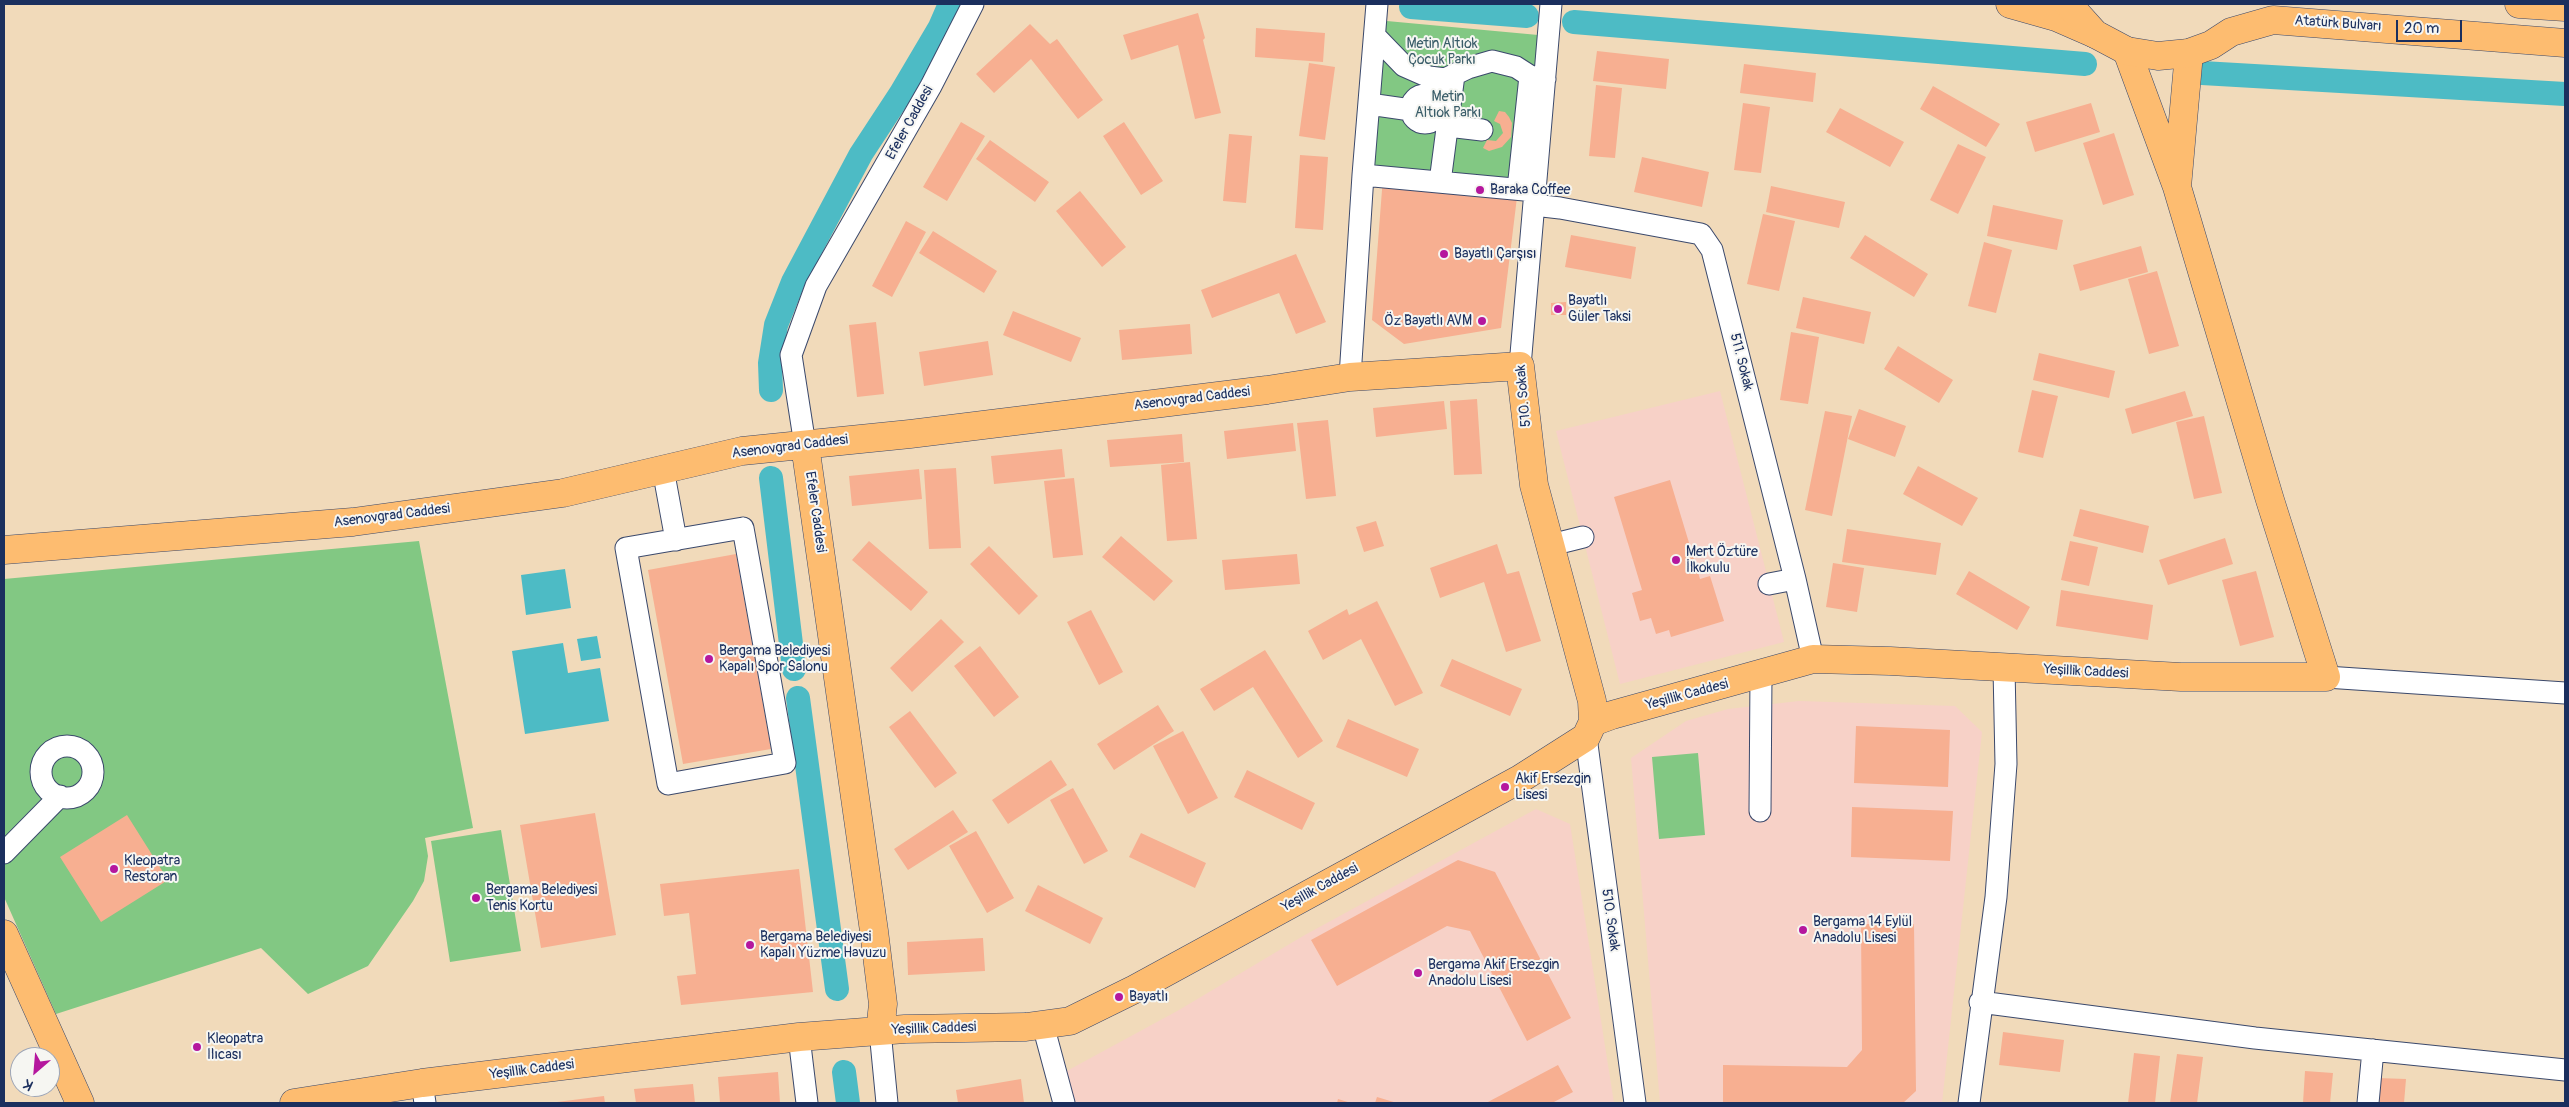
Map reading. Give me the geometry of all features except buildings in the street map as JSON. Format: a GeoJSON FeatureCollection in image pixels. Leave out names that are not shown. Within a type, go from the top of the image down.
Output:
{"type":"FeatureCollection","features":[{"type":"Feature","properties":{"kind":"main road","name":"Atatürk Bulvarı"},"geometry":{"type":"LineString","coordinates":[[2010,4],[2056,17],[2096,34],[2127,51],[2158,56],[2189,53],[2211,45],[2231,32],[2257,4]]}},
{"type":"Feature","properties":{"kind":"main road","name":"Atatürk Bulvarı"},"geometry":{"type":"LineString","coordinates":[[2068,4],[2096,34]]}},
{"type":"Feature","properties":{"kind":"main road"},"geometry":{"type":"LineString","coordinates":[[2519,4],[2565,7]]}},
{"type":"Feature","properties":{"kind":"main road","name":"Atatürk Bulvarı"},"geometry":{"type":"LineString","coordinates":[[2231,32],[2273,20],[2565,43]]}},
{"type":"Feature","properties":{"kind":"main road"},"geometry":{"type":"LineString","coordinates":[[2127,51],[2177,187],[2270,500],[2326,677]]}},
{"type":"Feature","properties":{"kind":"main road"},"geometry":{"type":"LineString","coordinates":[[2177,187],[2189,53]]}},
{"type":"Feature","properties":{"kind":"main road","name":"Asenovgrad Caddesi"},"geometry":{"type":"LineString","coordinates":[[4,550],[353,522],[563,493],[742,451],[910,434],[1268,390],[1350,377],[1520,366]]}},
{"type":"Feature","properties":{"kind":"main road","name":"510. Sokak"},"geometry":{"type":"LineString","coordinates":[[1520,366],[1534,485],[1592,701],[1589,729]]}},
{"type":"Feature","properties":{"kind":"main road","name":"Efeler Caddesi"},"geometry":{"type":"LineString","coordinates":[[805,445],[874,931],[883,1004],[880,1031]]}},
{"type":"Feature","properties":{"kind":"main road","name":"Yeşillik Caddesi"},"geometry":{"type":"LineString","coordinates":[[294,1103],[423,1093],[799,1037],[880,1031],[1043,1025],[1070,1021],[1135,989],[1520,779],[1589,729],[1612,715],[1813,659],[1890,661],[2181,677],[2326,677]]}},
{"type":"Feature","properties":{"kind":"main road"},"geometry":{"type":"LineString","coordinates":[[4,934],[80,1103]]}},
{"type":"Feature","properties":{"kind":"street","name":"Efeler Caddesi"},"geometry":{"type":"LineString","coordinates":[[805,445],[791,355],[816,286],[931,86],[972,4]]}},
{"type":"Feature","properties":{"kind":"street"},"geometry":{"type":"LineString","coordinates":[[1350,377],[1362,175],[1377,4]]}},
{"type":"Feature","properties":{"kind":"street","name":"510. Sokak"},"geometry":{"type":"LineString","coordinates":[[1520,366],[1537,77],[1552,4]]}},
{"type":"Feature","properties":{"kind":"street"},"geometry":{"type":"LineString","coordinates":[[1375,36],[1440,105],[1482,130]]}},
{"type":"Feature","properties":{"kind":"street"},"geometry":{"type":"LineString","coordinates":[[1440,182],[1440,105],[1445,79],[1468,68],[1492,61],[1516,67],[1537,77]]}},
{"type":"Feature","properties":{"kind":"street"},"geometry":{"type":"LineString","coordinates":[[1369,104],[1440,105]]}},
{"type":"Feature","properties":{"kind":"street","name":"511. Sokak"},"geometry":{"type":"LineString","coordinates":[[1362,175],[1440,182],[1529,195],[1560,208],[1701,234],[1712,250],[1795,579],[1813,659]]}},
{"type":"Feature","properties":{"kind":"street"},"geometry":{"type":"LineString","coordinates":[[663,469],[676,540]]}},
{"type":"Feature","properties":{"kind":"street"},"geometry":{"type":"LineString","coordinates":[[743,528],[785,763],[668,784],[626,548],[676,540],[743,528]]}},
{"type":"Feature","properties":{"kind":"street"},"geometry":{"type":"LineString","coordinates":[[1551,545],[1583,537]]}},
{"type":"Feature","properties":{"kind":"street"},"geometry":{"type":"LineString","coordinates":[[1769,584],[1795,579]]}},
{"type":"Feature","properties":{"kind":"street"},"geometry":{"type":"LineString","coordinates":[[1969,1103],[1980,1002],[1996,897],[2006,764],[2004,668]]}},
{"type":"Feature","properties":{"kind":"street"},"geometry":{"type":"LineString","coordinates":[[1760,811],[1761,675]]}},
{"type":"Feature","properties":{"kind":"street"},"geometry":{"type":"LineString","coordinates":[[2326,677],[2565,693]]}},
{"type":"Feature","properties":{"kind":"street","name":"510. Sokak"},"geometry":{"type":"LineString","coordinates":[[1589,729],[1635,1103]]}},
{"type":"Feature","properties":{"kind":"street"},"geometry":{"type":"LineString","coordinates":[[4,854],[60,796]]}},
{"type":"Feature","properties":{"kind":"street"},"geometry":{"type":"LineString","coordinates":[[1980,1002],[2245,1037],[2565,1070]]}},
{"type":"Feature","properties":{"kind":"street"},"geometry":{"type":"LineString","coordinates":[[1043,1025],[1064,1103]]}},
{"type":"Feature","properties":{"kind":"street"},"geometry":{"type":"LineString","coordinates":[[880,1031],[887,1103]]}},
{"type":"Feature","properties":{"kind":"street"},"geometry":{"type":"LineString","coordinates":[[799,1037],[807,1103]]}},
{"type":"Feature","properties":{"kind":"street"},"geometry":{"type":"LineString","coordinates":[[2368,1103],[2373,1050]]}},
{"type":"Feature","properties":{"kind":"shaded area","name":"Mert Öztüre İlkokulu"},"geometry":{"type":"Polygon","coordinates":[[[1720,391],[1784,642],[1620,684],[1556,431],[1720,391]]]}},
{"type":"Feature","properties":{"kind":"shaded area","name":"Bergama 14 Eylül Anadolu Lisesi"},"geometry":{"type":"Polygon","coordinates":[[[1799,701],[1955,706],[1982,732],[1942,1103],[1660,1103],[1631,758],[1686,721],[1728,709],[1799,701]]]}},
{"type":"Feature","properties":{"kind":"shaded area","name":"Bergama Akif Ersezgin Anadolu Lisesi"},"geometry":{"type":"Polygon","coordinates":[[[1536,809],[1570,824],[1614,1103],[1072,1103],[1063,1073],[1179,1010],[1303,936],[1536,809]]]}},
{"type":"Feature","properties":{"kind":"green space","name":"Metin Altıok Parkı"},"geometry":{"type":"Polygon","coordinates":[[[1376,20],[1549,36],[1535,191],[1363,175],[1376,20]]]}},
{"type":"Feature","properties":{"kind":"green space"},"geometry":{"type":"Polygon","coordinates":[[[419,541],[473,828],[425,838],[428,856],[424,881],[413,901],[368,966],[308,994],[261,948],[56,1014],[4,897],[4,579],[419,541]]]}},
{"type":"Feature","properties":{"kind":"green space"},"geometry":{"type":"Polygon","coordinates":[[[1698,753],[1705,835],[1659,839],[1652,757],[1698,753]]]}},
{"type":"Feature","properties":{"kind":"green space","name":"Bergama Belediyesi Tenis Kortu"},"geometry":{"type":"Polygon","coordinates":[[[501,830],[521,951],[450,962],[431,841],[501,830]]]}},
{"type":"Feature","properties":{"kind":"water"},"geometry":{"type":"Polygon","coordinates":[[[565,569],[571,608],[526,615],[521,575],[565,569]]]}},
{"type":"Feature","properties":{"kind":"water"},"geometry":{"type":"Polygon","coordinates":[[[597,636],[601,658],[581,661],[577,639],[597,636]]]}},
{"type":"Feature","properties":{"kind":"water"},"geometry":{"type":"Polygon","coordinates":[[[563,643],[568,673],[600,668],[609,721],[525,734],[512,651],[563,643]]]}},
{"type":"Feature","properties":{"kind":"waterway"},"geometry":{"type":"LineString","coordinates":[[771,390],[770,363],[776,325],[793,282],[861,154],[901,93],[940,27],[950,4]]}},
{"type":"Feature","properties":{"kind":"waterway"},"geometry":{"type":"LineString","coordinates":[[1411,7],[1527,16]]}},
{"type":"Feature","properties":{"kind":"waterway"},"geometry":{"type":"LineString","coordinates":[[1574,22],[2085,64]]}},
{"type":"Feature","properties":{"kind":"waterway"},"geometry":{"type":"LineString","coordinates":[[2202,73],[2565,94]]}},
{"type":"Feature","properties":{"kind":"waterway"},"geometry":{"type":"LineString","coordinates":[[771,478],[794,669]]}},
{"type":"Feature","properties":{"kind":"waterway"},"geometry":{"type":"LineString","coordinates":[[798,698],[837,989]]}},
{"type":"Feature","properties":{"kind":"waterway"},"geometry":{"type":"LineString","coordinates":[[844,1072],[848,1103]]}},
{"type":"Feature","properties":{"kind":"place","name":"Baraka Coffee"},"geometry":{"type":"Point","coordinates":[1480,190]}},
{"type":"Feature","properties":{"kind":"place","name":"Bayatlı Çarşısı"},"geometry":{"type":"Point","coordinates":[1444,254]}},
{"type":"Feature","properties":{"kind":"place","name":"Bayatlı Güler Taksi"},"geometry":{"type":"Point","coordinates":[1558,309]}},
{"type":"Feature","properties":{"kind":"place","name":"Öz Bayatlı AVM"},"geometry":{"type":"Point","coordinates":[1482,321]}},
{"type":"Feature","properties":{"kind":"place","name":"Mert Öztüre İlkokulu"},"geometry":{"type":"Point","coordinates":[1676,560]}},
{"type":"Feature","properties":{"kind":"place","name":"Bergama Belediyesi Kapalı Spor Salonu"},"geometry":{"type":"Point","coordinates":[709,659]}},
{"type":"Feature","properties":{"kind":"place","name":"Akif Ersezgin Lisesi"},"geometry":{"type":"Point","coordinates":[1505,787]}},
{"type":"Feature","properties":{"kind":"place","name":"Kleopatra Restoran"},"geometry":{"type":"Point","coordinates":[114,869]}},
{"type":"Feature","properties":{"kind":"place","name":"Bergama Belediyesi Tenis Kortu"},"geometry":{"type":"Point","coordinates":[476,898]}},
{"type":"Feature","properties":{"kind":"place","name":"Bergama 14 Eylül Anadolu Lisesi"},"geometry":{"type":"Point","coordinates":[1803,930]}},
{"type":"Feature","properties":{"kind":"place","name":"Bergama Belediyesi Kapalı Yüzme Havuzu"},"geometry":{"type":"Point","coordinates":[750,945]}},
{"type":"Feature","properties":{"kind":"place","name":"Bergama Akif Ersezgin Anadolu Lisesi"},"geometry":{"type":"Point","coordinates":[1418,973]}},
{"type":"Feature","properties":{"kind":"place","name":"Bayatlı"},"geometry":{"type":"Point","coordinates":[1119,997]}},
{"type":"Feature","properties":{"kind":"place","name":"Kleopatra Ilıcası"},"geometry":{"type":"Point","coordinates":[197,1047]}},
{"type":"Feature","properties":{"kind":"park label","name":"Metin Altıok Çocuk Parkı"},"geometry":{"type":"Point","coordinates":[1442,52]}}]}
